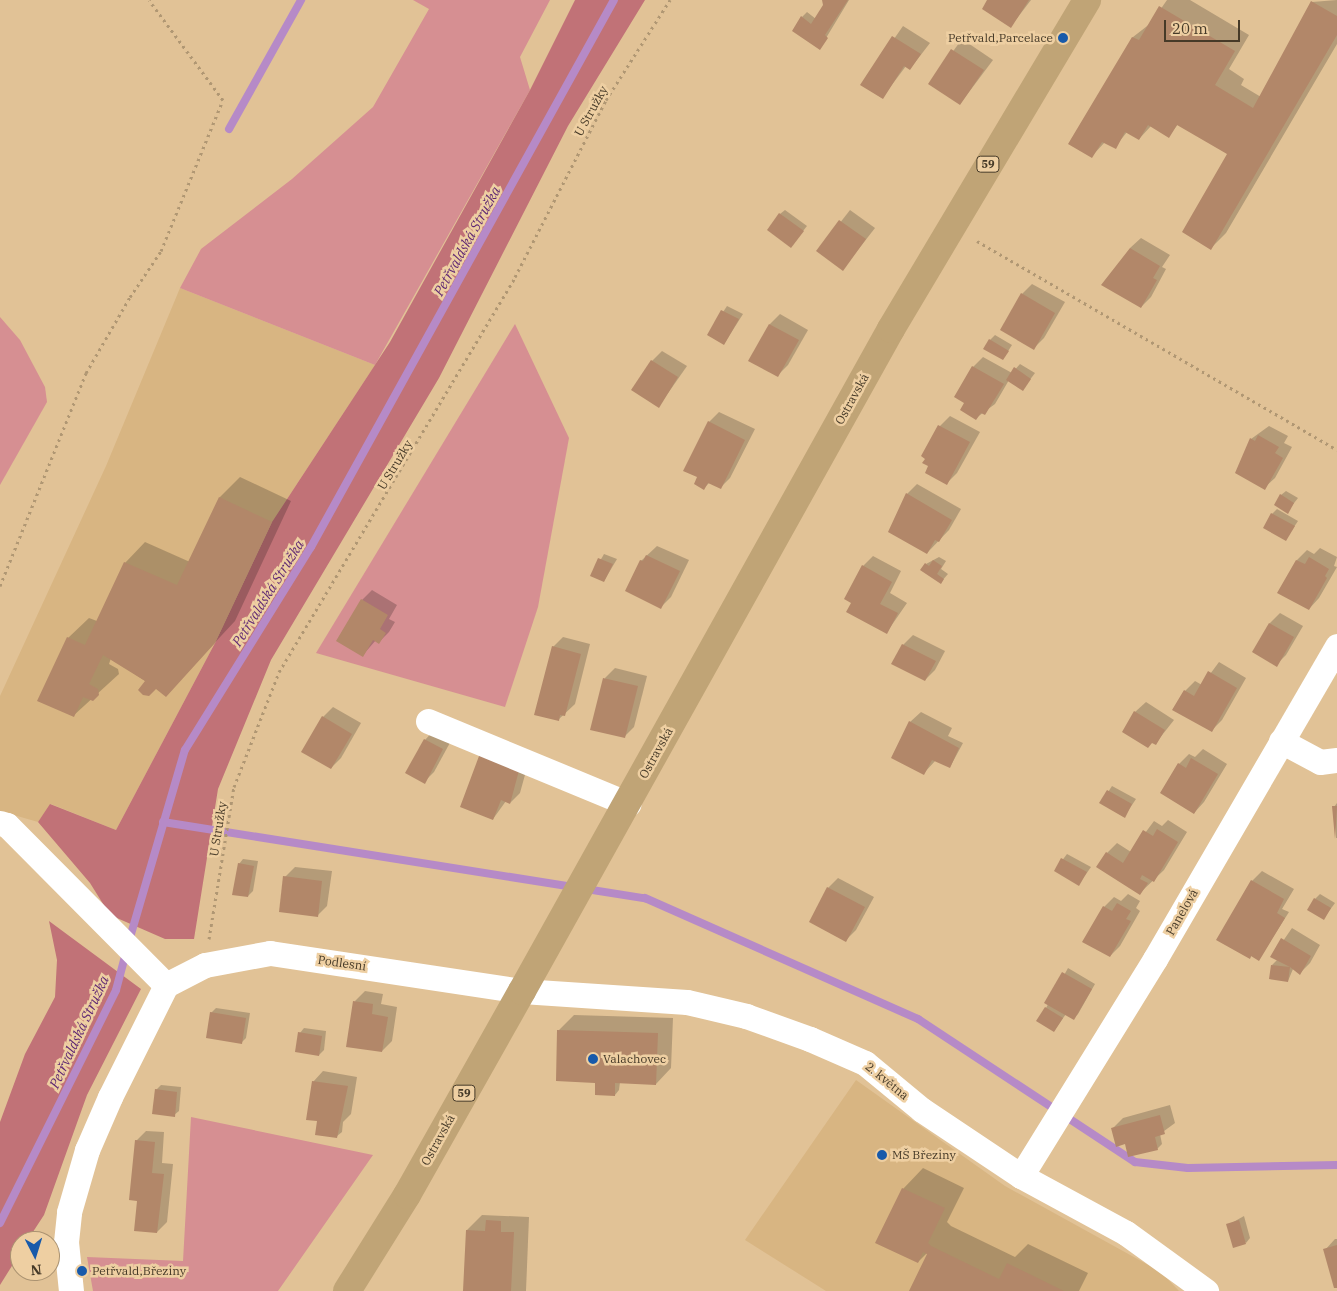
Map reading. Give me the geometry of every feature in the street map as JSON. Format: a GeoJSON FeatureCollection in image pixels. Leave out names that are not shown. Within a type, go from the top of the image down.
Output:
{"type":"FeatureCollection","features":[{"type":"Feature","properties":{"kind":"main road","name":"Ostravská"},"geometry":{"type":"LineString","coordinates":[[347,1291],[407,1195],[522,992],[891,329],[1087,0]]}},
{"type":"Feature","properties":{"kind":"street","name":"Panelová"},"geometry":{"type":"LineString","coordinates":[[1021,1176],[1155,959],[1337,646]]}},
{"type":"Feature","properties":{"kind":"street"},"geometry":{"type":"LineString","coordinates":[[428,721],[628,804]]}},
{"type":"Feature","properties":{"kind":"street"},"geometry":{"type":"LineString","coordinates":[[1281,741],[1320,762],[1337,760]]}},
{"type":"Feature","properties":{"kind":"street"},"geometry":{"type":"LineString","coordinates":[[0,823],[7,825],[166,985],[110,1097],[87,1150],[69,1212],[66,1242],[70,1291]]}},
{"type":"Feature","properties":{"kind":"street","name":"Podlesní"},"geometry":{"type":"LineString","coordinates":[[166,985],[204,965],[270,953],[522,992]]}},
{"type":"Feature","properties":{"kind":"street","name":"2. května"},"geometry":{"type":"LineString","coordinates":[[522,992],[687,1002],[746,1016],[810,1039],[865,1063],[922,1110],[1021,1176],[1126,1233],[1206,1291]]}},
{"type":"Feature","properties":{"kind":"path"},"geometry":{"type":"LineString","coordinates":[[0,586],[86,373],[130,297],[161,251],[223,100],[149,0]]}},
{"type":"Feature","properties":{"kind":"path","name":"U Stružky"},"geometry":{"type":"LineString","coordinates":[[204,965],[234,787],[280,672],[510,285],[606,100],[670,0]]}},
{"type":"Feature","properties":{"kind":"path"},"geometry":{"type":"LineString","coordinates":[[977,242],[1337,450]]}},
{"type":"Feature","properties":{"kind":"shaded area"},"geometry":{"type":"Polygon","coordinates":[[[413,0],[550,0],[520,57],[530,90],[375,365],[180,288],[201,249],[292,179],[373,107],[429,9],[413,0]]]}},
{"type":"Feature","properties":{"kind":"shaded area"},"geometry":{"type":"Polygon","coordinates":[[[575,0],[645,0],[568,126],[439,378],[271,660],[218,789],[194,939],[165,939],[110,915],[90,883],[38,822],[50,804],[116,830],[215,643],[272,522],[390,342],[530,90],[575,0]]]}},
{"type":"Feature","properties":{"kind":"shaded area"},"geometry":{"type":"Polygon","coordinates":[[[180,288],[375,365],[272,522],[215,643],[116,830],[51,804],[38,822],[0,811],[0,696],[106,466],[180,288]]]}},
{"type":"Feature","properties":{"kind":"shaded area"},"geometry":{"type":"Polygon","coordinates":[[[0,317],[20,340],[45,387],[47,402],[0,485],[0,317]]]}},
{"type":"Feature","properties":{"kind":"shaded area"},"geometry":{"type":"Polygon","coordinates":[[[515,324],[569,438],[538,607],[505,707],[316,653],[515,324]]]}},
{"type":"Feature","properties":{"kind":"shaded area"},"geometry":{"type":"Polygon","coordinates":[[[49,921],[141,989],[87,1095],[44,1215],[34,1231],[10,1231],[10,1269],[0,1285],[0,1122],[25,1054],[55,997],[57,960],[49,921]]]}},
{"type":"Feature","properties":{"kind":"shaded area","name":"MŠ Březiny"},"geometry":{"type":"Polygon","coordinates":[[[856,1080],[1005,1186],[1161,1272],[1179,1291],[826,1291],[745,1240],[856,1080]]]}},
{"type":"Feature","properties":{"kind":"shaded area"},"geometry":{"type":"Polygon","coordinates":[[[191,1117],[373,1155],[278,1291],[93,1291],[87,1257],[183,1261],[191,1117]]]}},
{"type":"Feature","properties":{"kind":"building"},"geometry":{"type":"Polygon","coordinates":[[[822,0],[848,0],[825,35],[828,38],[820,50],[792,31],[801,16],[811,24],[823,5],[822,0]]]}},
{"type":"Feature","properties":{"kind":"building"},"geometry":{"type":"Polygon","coordinates":[[[987,0],[1029,0],[1011,28],[982,9],[987,0]]]}},
{"type":"Feature","properties":{"kind":"building"},"geometry":{"type":"Polygon","coordinates":[[[1311,1],[1337,16],[1337,35],[1211,250],[1182,232],[1227,154],[1177,125],[1169,138],[1148,125],[1139,140],[1125,132],[1116,149],[1102,142],[1092,158],[1068,144],[1132,37],[1139,40],[1159,6],[1235,51],[1215,85],[1253,108],[1311,1]]]}},
{"type":"Feature","properties":{"kind":"building"},"geometry":{"type":"Polygon","coordinates":[[[892,36],[921,54],[910,70],[904,66],[883,99],[860,85],[892,36]]]}},
{"type":"Feature","properties":{"kind":"building"},"geometry":{"type":"Polygon","coordinates":[[[951,49],[984,70],[960,105],[928,84],[951,49]]]}},
{"type":"Feature","properties":{"kind":"building"},"geometry":{"type":"Polygon","coordinates":[[[779,213],[804,231],[791,248],[767,230],[779,213]]]}},
{"type":"Feature","properties":{"kind":"building"},"geometry":{"type":"Polygon","coordinates":[[[839,220],[866,239],[843,271],[816,251],[839,220]]]}},
{"type":"Feature","properties":{"kind":"building"},"geometry":{"type":"Polygon","coordinates":[[[1130,248],[1160,266],[1153,278],[1157,280],[1141,308],[1101,285],[1130,248]]]}},
{"type":"Feature","properties":{"kind":"building"},"geometry":{"type":"Polygon","coordinates":[[[1021,293],[1055,313],[1034,350],[1000,330],[1021,293]]]}},
{"type":"Feature","properties":{"kind":"building"},"geometry":{"type":"Polygon","coordinates":[[[721,310],[739,319],[724,345],[707,335],[721,310]]]}},
{"type":"Feature","properties":{"kind":"building"},"geometry":{"type":"Polygon","coordinates":[[[769,324],[799,340],[778,377],[748,361],[769,324]]]}},
{"type":"Feature","properties":{"kind":"building"},"geometry":{"type":"Polygon","coordinates":[[[989,339],[1009,351],[1003,360],[983,349],[989,339]]]}},
{"type":"Feature","properties":{"kind":"building"},"geometry":{"type":"Polygon","coordinates":[[[651,360],[678,377],[659,408],[631,390],[651,360]]]}},
{"type":"Feature","properties":{"kind":"building"},"geometry":{"type":"Polygon","coordinates":[[[972,366],[1004,384],[985,415],[981,413],[976,420],[960,410],[964,403],[954,397],[972,366]]]}},
{"type":"Feature","properties":{"kind":"building"},"geometry":{"type":"Polygon","coordinates":[[[1014,367],[1031,379],[1023,391],[1006,380],[1014,367]]]}},
{"type":"Feature","properties":{"kind":"building"},"geometry":{"type":"Polygon","coordinates":[[[708,421],[745,440],[721,489],[708,483],[704,490],[694,484],[697,477],[683,471],[708,421]]]}},
{"type":"Feature","properties":{"kind":"building"},"geometry":{"type":"Polygon","coordinates":[[[938,425],[970,442],[947,485],[925,473],[928,466],[922,463],[925,459],[921,456],[938,425]]]}},
{"type":"Feature","properties":{"kind":"building"},"geometry":{"type":"Polygon","coordinates":[[[1258,435],[1279,447],[1275,453],[1283,458],[1265,490],[1235,473],[1250,438],[1255,441],[1258,435]]]}},
{"type":"Feature","properties":{"kind":"building"},"geometry":{"type":"Polygon","coordinates":[[[906,493],[952,520],[939,542],[935,540],[927,554],[888,532],[906,493]]]}},
{"type":"Feature","properties":{"kind":"building"},"geometry":{"type":"Polygon","coordinates":[[[1280,494],[1294,503],[1288,514],[1274,505],[1280,494]]]}},
{"type":"Feature","properties":{"kind":"building"},"geometry":{"type":"Polygon","coordinates":[[[219,497],[272,522],[215,643],[166,697],[156,689],[149,696],[143,695],[138,690],[145,681],[103,655],[89,684],[98,689],[99,695],[93,701],[83,697],[74,717],[37,701],[67,637],[85,645],[124,562],[177,585],[219,497]]]}},
{"type":"Feature","properties":{"kind":"building"},"geometry":{"type":"Polygon","coordinates":[[[1271,513],[1295,526],[1286,541],[1263,528],[1271,513]]]}},
{"type":"Feature","properties":{"kind":"building"},"geometry":{"type":"Polygon","coordinates":[[[646,555],[680,571],[661,609],[625,591],[640,560],[643,561],[646,555]]]}},
{"type":"Feature","properties":{"kind":"building"},"geometry":{"type":"Polygon","coordinates":[[[1309,557],[1329,569],[1325,576],[1327,578],[1309,610],[1277,593],[1296,560],[1305,564],[1309,557]]]}},
{"type":"Feature","properties":{"kind":"building"},"geometry":{"type":"Polygon","coordinates":[[[598,558],[613,564],[604,582],[590,576],[598,558]]]}},
{"type":"Feature","properties":{"kind":"building"},"geometry":{"type":"Polygon","coordinates":[[[933,560],[942,566],[937,574],[944,579],[941,584],[920,570],[925,563],[929,566],[933,560]]]}},
{"type":"Feature","properties":{"kind":"building"},"geometry":{"type":"Polygon","coordinates":[[[862,565],[892,582],[880,604],[898,613],[887,634],[846,612],[851,603],[844,599],[862,565]]]}},
{"type":"Feature","properties":{"kind":"building"},"geometry":{"type":"Polygon","coordinates":[[[361,599],[388,615],[380,629],[386,633],[379,644],[373,640],[363,657],[336,641],[361,599]]]}},
{"type":"Feature","properties":{"kind":"building"},"geometry":{"type":"Polygon","coordinates":[[[1269,623],[1294,637],[1277,667],[1252,652],[1269,623]]]}},
{"type":"Feature","properties":{"kind":"building"},"geometry":{"type":"Polygon","coordinates":[[[902,644],[936,661],[925,681],[891,664],[902,644]]]}},
{"type":"Feature","properties":{"kind":"building"},"geometry":{"type":"Polygon","coordinates":[[[552,646],[581,654],[565,716],[560,715],[559,721],[534,715],[552,646]]]}},
{"type":"Feature","properties":{"kind":"building"},"geometry":{"type":"Polygon","coordinates":[[[1208,671],[1237,688],[1212,732],[1172,710],[1184,690],[1194,696],[1208,671]]]}},
{"type":"Feature","properties":{"kind":"building"},"geometry":{"type":"Polygon","coordinates":[[[603,678],[638,686],[625,738],[590,730],[603,678]]]}},
{"type":"Feature","properties":{"kind":"building"},"geometry":{"type":"Polygon","coordinates":[[[1134,711],[1165,730],[1156,745],[1152,743],[1148,748],[1122,732],[1134,711]]]}},
{"type":"Feature","properties":{"kind":"building"},"geometry":{"type":"Polygon","coordinates":[[[322,716],[352,734],[331,769],[301,752],[322,716]]]}},
{"type":"Feature","properties":{"kind":"building"},"geometry":{"type":"Polygon","coordinates":[[[909,721],[959,748],[950,768],[932,760],[924,775],[891,758],[909,721]]]}},
{"type":"Feature","properties":{"kind":"building"},"geometry":{"type":"Polygon","coordinates":[[[424,739],[443,749],[425,784],[405,773],[424,739]]]}},
{"type":"Feature","properties":{"kind":"building"},"geometry":{"type":"Polygon","coordinates":[[[482,748],[521,763],[510,804],[501,800],[493,820],[460,807],[482,748]]]}},
{"type":"Feature","properties":{"kind":"building"},"geometry":{"type":"Polygon","coordinates":[[[1191,758],[1218,774],[1194,814],[1160,793],[1178,763],[1186,768],[1191,758]]]}},
{"type":"Feature","properties":{"kind":"building"},"geometry":{"type":"Polygon","coordinates":[[[1107,790],[1132,804],[1125,818],[1099,803],[1107,790]]]}},
{"type":"Feature","properties":{"kind":"building"},"geometry":{"type":"Polygon","coordinates":[[[1332,806],[1337,806],[1335,839],[1332,806]]]}},
{"type":"Feature","properties":{"kind":"building"},"geometry":{"type":"Polygon","coordinates":[[[1157,829],[1178,842],[1154,882],[1142,875],[1140,879],[1148,883],[1140,895],[1096,867],[1106,852],[1123,863],[1143,830],[1153,836],[1157,829]]]}},
{"type":"Feature","properties":{"kind":"building"},"geometry":{"type":"Polygon","coordinates":[[[1061,858],[1087,872],[1079,886],[1054,871],[1061,858]]]}},
{"type":"Feature","properties":{"kind":"building"},"geometry":{"type":"Polygon","coordinates":[[[238,863],[254,866],[248,897],[232,895],[238,863]]]}},
{"type":"Feature","properties":{"kind":"building"},"geometry":{"type":"Polygon","coordinates":[[[283,876],[322,881],[318,917],[279,912],[283,876]]]}},
{"type":"Feature","properties":{"kind":"building"},"geometry":{"type":"Polygon","coordinates":[[[1251,880],[1284,899],[1277,913],[1285,918],[1259,961],[1251,956],[1250,959],[1216,940],[1251,880]]]}},
{"type":"Feature","properties":{"kind":"building"},"geometry":{"type":"Polygon","coordinates":[[[827,887],[865,907],[846,942],[809,922],[827,887]]]}},
{"type":"Feature","properties":{"kind":"building"},"geometry":{"type":"Polygon","coordinates":[[[1314,898],[1331,908],[1324,920],[1307,910],[1314,898]]]}},
{"type":"Feature","properties":{"kind":"building"},"geometry":{"type":"Polygon","coordinates":[[[1117,903],[1131,911],[1126,919],[1131,921],[1110,957],[1082,942],[1103,906],[1112,911],[1117,903]]]}},
{"type":"Feature","properties":{"kind":"building"},"geometry":{"type":"Polygon","coordinates":[[[1281,938],[1311,956],[1300,975],[1290,967],[1270,957],[1281,938]]]}},
{"type":"Feature","properties":{"kind":"building"},"geometry":{"type":"Polygon","coordinates":[[[1271,965],[1290,967],[1288,982],[1269,979],[1271,965]]]}},
{"type":"Feature","properties":{"kind":"building"},"geometry":{"type":"Polygon","coordinates":[[[1062,972],[1092,989],[1074,1020],[1044,1003],[1062,972]]]}},
{"type":"Feature","properties":{"kind":"building"},"geometry":{"type":"Polygon","coordinates":[[[353,1001],[373,1004],[372,1014],[388,1017],[382,1052],[346,1047],[353,1001]]]}},
{"type":"Feature","properties":{"kind":"building"},"geometry":{"type":"Polygon","coordinates":[[[1045,1007],[1063,1018],[1054,1032],[1036,1021],[1045,1007]]]}},
{"type":"Feature","properties":{"kind":"building"},"geometry":{"type":"Polygon","coordinates":[[[210,1012],[246,1018],[242,1044],[206,1038],[210,1012]]]}},
{"type":"Feature","properties":{"kind":"building"},"geometry":{"type":"Polygon","coordinates":[[[557,1030],[658,1033],[656,1085],[615,1083],[615,1096],[595,1095],[595,1083],[556,1081],[557,1030]]]}},
{"type":"Feature","properties":{"kind":"building"},"geometry":{"type":"Polygon","coordinates":[[[298,1032],[322,1036],[319,1056],[295,1052],[298,1032]]]}},
{"type":"Feature","properties":{"kind":"building"},"geometry":{"type":"Polygon","coordinates":[[[312,1081],[348,1086],[337,1138],[315,1135],[317,1121],[306,1120],[312,1081]]]}},
{"type":"Feature","properties":{"kind":"building"},"geometry":{"type":"Polygon","coordinates":[[[155,1089],[177,1092],[175,1117],[152,1114],[155,1089]]]}},
{"type":"Feature","properties":{"kind":"building"},"geometry":{"type":"Polygon","coordinates":[[[1160,1115],[1165,1134],[1155,1137],[1158,1150],[1128,1157],[1125,1144],[1116,1147],[1111,1128],[1160,1115]]]}},
{"type":"Feature","properties":{"kind":"building"},"geometry":{"type":"Polygon","coordinates":[[[135,1140],[155,1142],[152,1173],[164,1174],[157,1233],[134,1231],[137,1201],[129,1200],[135,1140]]]}},
{"type":"Feature","properties":{"kind":"building"},"geometry":{"type":"Polygon","coordinates":[[[902,1188],[945,1208],[928,1243],[931,1246],[999,1279],[1007,1263],[1064,1291],[909,1291],[927,1254],[923,1252],[918,1263],[875,1243],[902,1188]]]}},
{"type":"Feature","properties":{"kind":"building"},"geometry":{"type":"Polygon","coordinates":[[[486,1220],[501,1221],[501,1232],[514,1232],[511,1291],[463,1291],[466,1230],[485,1231],[486,1220]]]}},
{"type":"Feature","properties":{"kind":"building"},"geometry":{"type":"Polygon","coordinates":[[[1239,1220],[1246,1244],[1233,1248],[1226,1224],[1239,1220]]]}},
{"type":"Feature","properties":{"kind":"building"},"geometry":{"type":"Polygon","coordinates":[[[1337,1245],[1337,1288],[1334,1288],[1323,1249],[1337,1245]]]}},
{"type":"Feature","properties":{"kind":"waterway"},"geometry":{"type":"LineString","coordinates":[[229,129],[301,0]]}},
{"type":"Feature","properties":{"kind":"waterway","name":"Petřvaldská Stružka"},"geometry":{"type":"LineString","coordinates":[[129,941],[185,750],[311,547],[614,0]]}},
{"type":"Feature","properties":{"kind":"waterway"},"geometry":{"type":"LineString","coordinates":[[163,822],[645,898],[918,1019],[1135,1162],[1188,1168],[1337,1165]]}},
{"type":"Feature","properties":{"kind":"waterway","name":"Petřvaldská Stružka"},"geometry":{"type":"LineString","coordinates":[[0,1223],[116,990],[126,952]]}},
{"type":"Feature","properties":{"kind":"place","name":"Petřvald,Parcelace"},"geometry":{"type":"Point","coordinates":[1063,38]}},
{"type":"Feature","properties":{"kind":"place","name":"Valachovec"},"geometry":{"type":"Point","coordinates":[593,1059]}},
{"type":"Feature","properties":{"kind":"place","name":"MŠ Březiny"},"geometry":{"type":"Point","coordinates":[882,1155]}},
{"type":"Feature","properties":{"kind":"place","name":"Petřvald,Březiny"},"geometry":{"type":"Point","coordinates":[82,1271]}}]}
